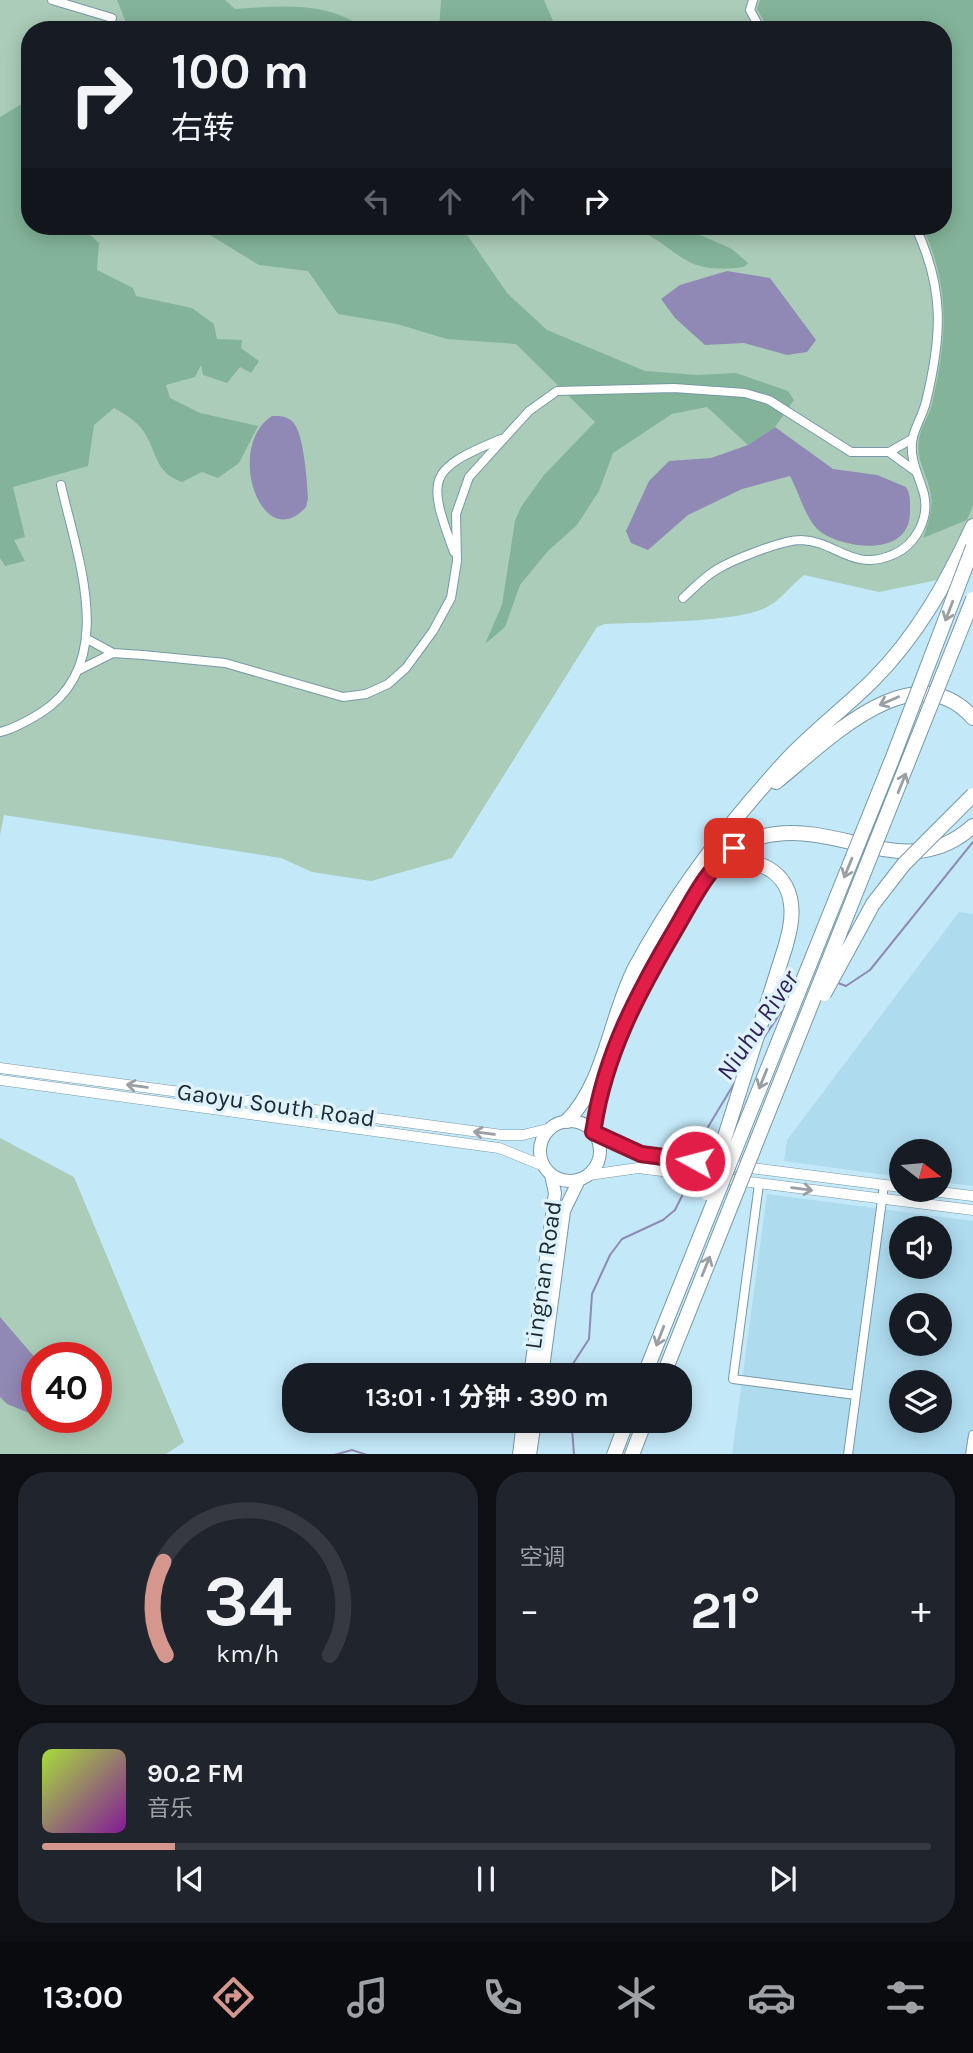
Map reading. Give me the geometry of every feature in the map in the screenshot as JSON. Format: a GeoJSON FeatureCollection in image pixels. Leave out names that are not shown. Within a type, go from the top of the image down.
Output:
{"type":"FeatureCollection","features":[{"type":"Feature","properties":{"kind":"highway"},"geometry":{"type":"LineString","coordinates":[[567,1121],[589,1094],[611,1027],[641,958],[689,878],[798,748],[872,681],[925,616],[973,526]]}},
{"type":"Feature","properties":{"kind":"highway"},"geometry":{"type":"LineString","coordinates":[[649,1363],[893,757],[973,547]]}},
{"type":"Feature","properties":{"kind":"highway"},"geometry":{"type":"LineString","coordinates":[[668,1363],[973,599]]}},
{"type":"Feature","properties":{"kind":"highway"},"geometry":{"type":"LineString","coordinates":[[753,800],[852,723],[901,696],[925,694],[948,699],[973,719]]}},
{"type":"Feature","properties":{"kind":"highway"},"geometry":{"type":"LineString","coordinates":[[777,1086],[854,934],[873,904],[904,864],[973,795]]}},
{"type":"Feature","properties":{"kind":"highway"},"geometry":{"type":"LineString","coordinates":[[593,1132],[607,1070],[635,999],[708,876],[734,848],[776,834],[814,834],[918,853],[952,844],[973,827]]}},
{"type":"Feature","properties":{"kind":"highway"},"geometry":{"type":"LineString","coordinates":[[673,1301],[785,948],[791,905],[778,876],[760,864],[739,861],[727,863],[708,876]]}},
{"type":"Feature","properties":{"kind":"highway"},"geometry":{"type":"LineString","coordinates":[[614,1454],[622,1433]]}},
{"type":"Feature","properties":{"kind":"highway"},"geometry":{"type":"LineString","coordinates":[[632,1454],[640,1433]]}},
{"type":"Feature","properties":{"kind":"main road"},"geometry":{"type":"LineString","coordinates":[[567,1121],[584,1125],[593,1132],[600,1154],[584,1177],[567,1182],[547,1170],[541,1143],[551,1128],[567,1121]]}},
{"type":"Feature","properties":{"kind":"main road","name":"Lingnan Road"},"geometry":{"type":"LineString","coordinates":[[532,1363],[555,1193],[547,1170]]}},
{"type":"Feature","properties":{"kind":"main road","name":"Lingnan Road"},"geometry":{"type":"LineString","coordinates":[[544,1363],[565,1211],[584,1177]]}},
{"type":"Feature","properties":{"kind":"main road"},"geometry":{"type":"LineString","coordinates":[[519,1454],[522,1433]]}},
{"type":"Feature","properties":{"kind":"main road"},"geometry":{"type":"LineString","coordinates":[[530,1454],[533,1433]]}},
{"type":"Feature","properties":{"kind":"street"},"geometry":{"type":"LineString","coordinates":[[52,0],[112,19]]}},
{"type":"Feature","properties":{"kind":"street"},"geometry":{"type":"LineString","coordinates":[[744,0],[756,21]]}},
{"type":"Feature","properties":{"kind":"street"},"geometry":{"type":"LineString","coordinates":[[750,10],[753,0]]}},
{"type":"Feature","properties":{"kind":"street"},"geometry":{"type":"LineString","coordinates":[[683,598],[714,571],[800,540],[863,562],[894,555],[918,535],[923,521],[925,496],[915,471],[912,439],[925,406],[934,365],[939,317],[936,281],[918,235]]}},
{"type":"Feature","properties":{"kind":"street"},"geometry":{"type":"LineString","coordinates":[[87,639],[113,653],[212,660],[251,669],[331,695],[366,694],[397,677],[433,631],[451,598],[457,561],[455,523],[461,495],[475,469],[546,396],[557,391],[712,389],[745,393],[769,400],[851,452],[889,452],[912,439]]}},
{"type":"Feature","properties":{"kind":"street"},"geometry":{"type":"LineString","coordinates":[[457,561],[438,509],[439,480],[456,458],[505,438]]}},
{"type":"Feature","properties":{"kind":"street"},"geometry":{"type":"LineString","coordinates":[[889,452],[915,471]]}},
{"type":"Feature","properties":{"kind":"street"},"geometry":{"type":"LineString","coordinates":[[0,732],[50,707],[79,670],[87,639],[84,587],[61,485]]}},
{"type":"Feature","properties":{"kind":"street"},"geometry":{"type":"LineString","coordinates":[[79,670],[113,653]]}},
{"type":"Feature","properties":{"kind":"street","name":"Gaoyu South Road"},"geometry":{"type":"LineString","coordinates":[[0,1068],[502,1135],[551,1128]]}},
{"type":"Feature","properties":{"kind":"street","name":"Gaoyu South Road"},"geometry":{"type":"LineString","coordinates":[[0,1080],[499,1148],[547,1170]]}},
{"type":"Feature","properties":{"kind":"street"},"geometry":{"type":"LineString","coordinates":[[593,1132],[641,1154],[889,1186]]}},
{"type":"Feature","properties":{"kind":"street"},"geometry":{"type":"LineString","coordinates":[[584,1177],[638,1168],[973,1210]]}},
{"type":"Feature","properties":{"kind":"street"},"geometry":{"type":"LineString","coordinates":[[760,1184],[733,1379],[856,1395]]}},
{"type":"Feature","properties":{"kind":"street"},"geometry":{"type":"LineString","coordinates":[[848,1454],[884,1185]]}},
{"type":"Feature","properties":{"kind":"street"},"geometry":{"type":"LineString","coordinates":[[952,1193],[973,1196]]}},
{"type":"Feature","properties":{"kind":"street"},"geometry":{"type":"LineString","coordinates":[[970,1454],[973,1435]]}},
{"type":"Feature","properties":{"kind":"shaded area"},"geometry":{"type":"Polygon","coordinates":[[[727,271],[770,278],[816,340],[807,352],[787,355],[744,343],[705,345],[675,318],[661,299],[680,285],[727,271]]]}},
{"type":"Feature","properties":{"kind":"shaded area"},"geometry":{"type":"Polygon","coordinates":[[[272,416],[286,417],[293,422],[302,447],[308,498],[306,507],[290,518],[275,518],[263,508],[254,491],[250,471],[251,450],[258,431],[272,416]]]}},
{"type":"Feature","properties":{"kind":"shaded area"},"geometry":{"type":"Polygon","coordinates":[[[775,427],[833,469],[877,475],[906,487],[910,513],[907,527],[899,537],[888,543],[861,545],[833,539],[822,533],[807,514],[790,476],[742,489],[688,515],[648,550],[631,543],[626,531],[649,481],[669,461],[711,458],[748,445],[775,427]]]}},
{"type":"Feature","properties":{"kind":"shaded area"},"geometry":{"type":"Polygon","coordinates":[[[959,912],[973,914],[973,1186],[952,1183],[952,1139],[889,1139],[889,1175],[784,1161],[787,1140],[959,912]]]}},
{"type":"Feature","properties":{"kind":"shaded area"},"geometry":{"type":"Polygon","coordinates":[[[767,1194],[935,1216],[889,1216],[889,1279],[952,1279],[952,1218],[973,1221],[973,1454],[732,1454],[767,1194]]]}},
{"type":"Feature","properties":{"kind":"shaded area"},"geometry":{"type":"Polygon","coordinates":[[[0,1317],[22,1342],[21,1410],[7,1404],[0,1397],[0,1317]]]}},
{"type":"Feature","properties":{"kind":"green space"},"geometry":{"type":"Polygon","coordinates":[[[0,0],[973,0],[973,569],[952,577],[879,592],[804,575],[772,604],[753,612],[712,619],[605,624],[597,627],[452,858],[371,881],[312,872],[281,858],[4,815],[0,835],[0,0]]]}},
{"type":"Feature","properties":{"kind":"green space"},"geometry":{"type":"Polygon","coordinates":[[[117,0],[225,0],[235,9],[303,7],[320,9],[352,21],[125,21],[117,0]]]}},
{"type":"Feature","properties":{"kind":"green space"},"geometry":{"type":"Polygon","coordinates":[[[441,0],[544,0],[553,21],[440,21],[441,0]]]}},
{"type":"Feature","properties":{"kind":"green space"},"geometry":{"type":"Polygon","coordinates":[[[760,0],[973,0],[973,505],[967,520],[923,538],[930,517],[931,501],[918,447],[937,380],[944,314],[938,270],[926,235],[952,235],[952,21],[764,21],[757,9],[760,0]]]}},
{"type":"Feature","properties":{"kind":"green space"},"geometry":{"type":"Polygon","coordinates":[[[21,104],[21,235],[91,235],[99,243],[97,270],[133,288],[136,296],[192,308],[214,324],[217,339],[242,340],[241,348],[259,361],[251,373],[240,367],[227,383],[203,375],[201,365],[195,377],[166,385],[170,398],[200,413],[258,426],[239,463],[218,478],[202,472],[182,482],[163,469],[141,428],[114,408],[94,425],[88,466],[13,487],[25,537],[14,540],[25,561],[5,566],[0,558],[0,117],[21,104]]]}},
{"type":"Feature","properties":{"kind":"green space"},"geometry":{"type":"Polygon","coordinates":[[[210,235],[467,235],[507,293],[547,330],[645,371],[697,375],[736,373],[788,391],[794,400],[775,427],[748,445],[707,407],[672,414],[613,453],[599,491],[577,525],[548,551],[520,585],[505,627],[485,644],[502,605],[515,521],[521,507],[544,475],[595,422],[516,344],[447,339],[397,324],[338,314],[308,271],[259,265],[210,235]]]}},
{"type":"Feature","properties":{"kind":"green space"},"geometry":{"type":"Polygon","coordinates":[[[648,235],[700,235],[732,249],[748,263],[744,267],[705,267],[692,263],[648,235]]]}},
{"type":"Feature","properties":{"kind":"green space"},"geometry":{"type":"Polygon","coordinates":[[[0,1138],[74,1177],[184,1442],[166,1454],[0,1454],[0,1138]]]}},
{"type":"Feature","properties":{"kind":"waterway","name":"Niuhu River"},"geometry":{"type":"LineString","coordinates":[[838,983],[846,986],[870,970],[973,842]]}},
{"type":"Feature","properties":{"kind":"waterway","name":"Niuhu River"},"geometry":{"type":"LineString","coordinates":[[763,1039],[787,1003]]}},
{"type":"Feature","properties":{"kind":"waterway","name":"Niuhu River"},"geometry":{"type":"LineString","coordinates":[[696,1147],[735,1082]]}},
{"type":"Feature","properties":{"kind":"waterway","name":"Niuhu River"},"geometry":{"type":"LineString","coordinates":[[573,1363],[589,1339],[592,1294],[610,1255],[622,1239],[663,1220],[675,1210],[686,1188]]}},
{"type":"Feature","properties":{"kind":"waterway","name":"Niuhu River"},"geometry":{"type":"LineString","coordinates":[[572,1433],[574,1454]]}},
{"type":"Feature","properties":{"kind":"waterway","name":"Niuhu River"},"geometry":{"type":"LineString","coordinates":[[338,1454],[352,1450],[364,1454]]}},
{"type":"Feature","properties":{"kind":"route"},"geometry":{"type":"LineString","coordinates":[[695,1161],[633,1152],[593,1132],[611,1059],[635,999],[714,866],[734,848]]}}]}
